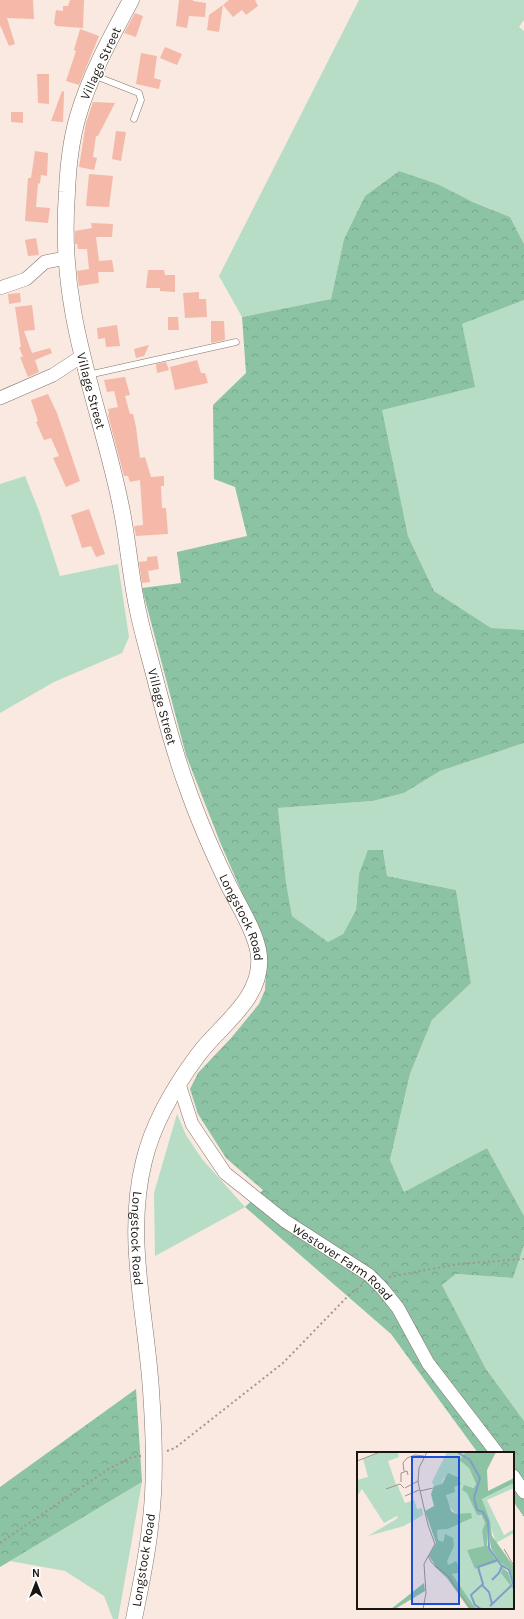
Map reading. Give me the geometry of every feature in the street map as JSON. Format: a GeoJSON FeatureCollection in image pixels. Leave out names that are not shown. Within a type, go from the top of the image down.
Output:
{"type":"FeatureCollection","features":[{"type":"Feature","properties":{"kind":"street","name":"Village Street"},"geometry":{"type":"LineString","coordinates":[[131,0],[93,75],[83,100],[73,139],[66,208],[66,258],[73,311],[82,356],[121,502],[138,610],[174,750],[186,785]]}},
{"type":"Feature","properties":{"kind":"street"},"geometry":{"type":"LineString","coordinates":[[0,288],[26,279],[45,262],[66,258]]}},
{"type":"Feature","properties":{"kind":"street"},"geometry":{"type":"LineString","coordinates":[[0,398],[53,375],[82,356]]}},
{"type":"Feature","properties":{"kind":"street","name":"Longstock Road"},"geometry":{"type":"LineString","coordinates":[[134,1619],[151,1525],[153,1466],[151,1388],[136,1242],[136,1200],[143,1163],[150,1139],[159,1119],[179,1084],[198,1054],[248,996],[254,986],[259,964],[259,953],[255,940],[200,824],[186,785]]}},
{"type":"Feature","properties":{"kind":"street","name":"Westover Farm Road"},"geometry":{"type":"LineString","coordinates":[[179,1084],[192,1124],[225,1173],[285,1221],[368,1275],[382,1288],[398,1308],[428,1363],[496,1452]]}},
{"type":"Feature","properties":{"kind":"street"},"geometry":{"type":"LineString","coordinates":[[514,1477],[524,1492]]}},
{"type":"Feature","properties":{"kind":"lane"},"geometry":{"type":"LineString","coordinates":[[93,75],[139,93],[141,100],[134,119]]}},
{"type":"Feature","properties":{"kind":"lane"},"geometry":{"type":"LineString","coordinates":[[88,375],[236,342]]}},
{"type":"Feature","properties":{"kind":"path"},"geometry":{"type":"LineString","coordinates":[[384,1278],[458,1264],[524,1259]]}},
{"type":"Feature","properties":{"kind":"path"},"geometry":{"type":"LineString","coordinates":[[164,1451],[175,1448],[264,1379],[283,1363],[350,1294],[363,1285]]}},
{"type":"Feature","properties":{"kind":"path"},"geometry":{"type":"LineString","coordinates":[[0,1544],[110,1468],[132,1457],[145,1455]]}},
{"type":"Feature","properties":{"kind":"green space"},"geometry":{"type":"Polygon","coordinates":[[[359,0],[524,0],[524,20],[519,27],[524,31],[524,244],[510,217],[399,171],[365,196],[344,239],[331,299],[242,317],[219,276],[359,0]]]}},
{"type":"Feature","properties":{"kind":"green space"},"geometry":{"type":"Polygon","coordinates":[[[399,171],[437,184],[473,202],[510,217],[524,244],[524,300],[462,324],[475,387],[382,410],[408,536],[434,591],[491,628],[524,630],[524,743],[440,771],[404,793],[373,801],[278,808],[286,882],[292,916],[328,942],[343,934],[356,910],[359,874],[368,850],[383,850],[387,876],[456,890],[471,983],[432,1020],[410,1074],[390,1160],[404,1192],[487,1148],[524,1216],[524,1245],[513,1278],[456,1274],[442,1285],[486,1369],[524,1421],[524,1517],[514,1502],[514,1452],[477,1452],[391,1334],[245,1207],[263,1190],[226,1158],[198,1114],[190,1089],[198,1073],[232,1037],[259,1004],[265,990],[266,971],[259,932],[220,842],[186,755],[142,588],[181,583],[177,552],[247,536],[235,487],[214,479],[213,405],[246,373],[242,317],[331,299],[344,239],[365,196],[399,171]]]}},
{"type":"Feature","properties":{"kind":"green space"},"geometry":{"type":"Polygon","coordinates":[[[524,300],[524,631],[492,629],[434,591],[408,536],[381,409],[462,324],[524,300]]]}},
{"type":"Feature","properties":{"kind":"green space"},"geometry":{"type":"Polygon","coordinates":[[[25,476],[39,511],[60,576],[118,564],[129,637],[122,653],[54,682],[0,713],[0,484],[25,476]]]}},
{"type":"Feature","properties":{"kind":"green space"},"geometry":{"type":"Polygon","coordinates":[[[524,743],[524,1216],[487,1148],[404,1192],[390,1160],[410,1074],[432,1020],[471,983],[456,890],[387,876],[383,850],[359,874],[356,910],[343,934],[328,942],[292,916],[286,882],[278,808],[373,801],[404,793],[440,771],[524,743]]]}},
{"type":"Feature","properties":{"kind":"green space"},"geometry":{"type":"Polygon","coordinates":[[[177,1114],[186,1135],[202,1159],[245,1207],[155,1256],[154,1193],[177,1114]]]}},
{"type":"Feature","properties":{"kind":"green space"},"geometry":{"type":"Polygon","coordinates":[[[524,1245],[524,1421],[486,1369],[442,1285],[456,1274],[513,1278],[524,1245]]]}},
{"type":"Feature","properties":{"kind":"green space"},"geometry":{"type":"Polygon","coordinates":[[[136,1389],[142,1482],[0,1567],[0,1487],[136,1389]]]}},
{"type":"Feature","properties":{"kind":"green space"},"geometry":{"type":"Polygon","coordinates":[[[142,1482],[118,1619],[113,1619],[104,1596],[65,1571],[10,1561],[142,1482]]]}},
{"type":"Feature","properties":{"kind":"building"},"geometry":{"type":"Polygon","coordinates":[[[0,0],[33,0],[34,19],[7,18],[15,44],[9,46],[0,25],[0,0]]]}},
{"type":"Feature","properties":{"kind":"building"},"geometry":{"type":"Polygon","coordinates":[[[70,0],[84,0],[83,28],[56,26],[54,23],[56,10],[63,11],[63,6],[68,6],[70,0]]]}},
{"type":"Feature","properties":{"kind":"building"},"geometry":{"type":"Polygon","coordinates":[[[179,0],[193,0],[206,3],[205,17],[189,16],[187,28],[176,26],[179,0]]]}},
{"type":"Feature","properties":{"kind":"building"},"geometry":{"type":"Polygon","coordinates":[[[229,0],[255,0],[258,6],[246,15],[242,10],[233,17],[223,5],[229,0]]]}},
{"type":"Feature","properties":{"kind":"building"},"geometry":{"type":"Polygon","coordinates":[[[223,5],[219,32],[207,30],[209,15],[223,5]]]}},
{"type":"Feature","properties":{"kind":"building"},"geometry":{"type":"Polygon","coordinates":[[[135,13],[143,16],[136,37],[124,33],[135,13]]]}},
{"type":"Feature","properties":{"kind":"building"},"geometry":{"type":"Polygon","coordinates":[[[80,29],[99,36],[79,85],[66,81],[76,51],[74,50],[80,29]]]}},
{"type":"Feature","properties":{"kind":"building"},"geometry":{"type":"Polygon","coordinates":[[[165,47],[182,54],[177,65],[160,58],[165,47]]]}},
{"type":"Feature","properties":{"kind":"building"},"geometry":{"type":"Polygon","coordinates":[[[141,53],[157,56],[154,78],[161,80],[159,89],[136,84],[141,53]]]}},
{"type":"Feature","properties":{"kind":"building"},"geometry":{"type":"Polygon","coordinates":[[[37,74],[49,74],[49,104],[38,103],[37,74]]]}},
{"type":"Feature","properties":{"kind":"building"},"geometry":{"type":"Polygon","coordinates":[[[62,91],[64,92],[63,122],[51,121],[62,91]]]}},
{"type":"Feature","properties":{"kind":"building"},"geometry":{"type":"Polygon","coordinates":[[[93,102],[115,103],[98,136],[96,136],[93,157],[97,158],[94,170],[79,167],[86,123],[93,102]]]}},
{"type":"Feature","properties":{"kind":"building"},"geometry":{"type":"Polygon","coordinates":[[[11,112],[23,112],[23,123],[11,122],[11,112]]]}},
{"type":"Feature","properties":{"kind":"building"},"geometry":{"type":"Polygon","coordinates":[[[116,131],[126,132],[121,161],[112,159],[116,131]]]}},
{"type":"Feature","properties":{"kind":"building"},"geometry":{"type":"Polygon","coordinates":[[[35,151],[48,153],[47,176],[41,175],[40,184],[38,183],[36,207],[50,208],[48,223],[25,221],[28,178],[31,178],[35,151]]]}},
{"type":"Feature","properties":{"kind":"building"},"geometry":{"type":"Polygon","coordinates":[[[89,174],[113,176],[109,207],[86,206],[89,174]]]}},
{"type":"Feature","properties":{"kind":"building"},"geometry":{"type":"Polygon","coordinates":[[[91,223],[113,224],[112,237],[96,237],[99,261],[112,260],[114,272],[98,272],[99,283],[79,286],[77,271],[89,269],[87,249],[78,249],[77,244],[75,244],[75,231],[92,228],[91,223]]]}},
{"type":"Feature","properties":{"kind":"building"},"geometry":{"type":"Polygon","coordinates":[[[36,238],[39,255],[28,256],[25,240],[36,238]]]}},
{"type":"Feature","properties":{"kind":"building"},"geometry":{"type":"Polygon","coordinates":[[[148,270],[164,270],[165,275],[175,275],[175,292],[160,291],[160,288],[146,288],[148,270]]]}},
{"type":"Feature","properties":{"kind":"building"},"geometry":{"type":"Polygon","coordinates":[[[199,292],[199,299],[206,299],[207,317],[185,318],[183,293],[199,292]]]}},
{"type":"Feature","properties":{"kind":"building"},"geometry":{"type":"Polygon","coordinates":[[[20,293],[21,302],[9,304],[8,294],[20,293]]]}},
{"type":"Feature","properties":{"kind":"building"},"geometry":{"type":"Polygon","coordinates":[[[32,305],[35,330],[24,331],[32,353],[50,348],[52,353],[35,360],[39,372],[28,377],[20,357],[23,357],[19,347],[21,347],[15,307],[32,305]]]}},
{"type":"Feature","properties":{"kind":"building"},"geometry":{"type":"Polygon","coordinates":[[[168,317],[178,317],[179,330],[168,330],[168,317]]]}},
{"type":"Feature","properties":{"kind":"building"},"geometry":{"type":"Polygon","coordinates":[[[211,321],[224,321],[225,340],[211,343],[211,321]]]}},
{"type":"Feature","properties":{"kind":"building"},"geometry":{"type":"Polygon","coordinates":[[[117,325],[120,346],[106,347],[105,338],[98,339],[97,328],[117,325]]]}},
{"type":"Feature","properties":{"kind":"building"},"geometry":{"type":"Polygon","coordinates":[[[149,345],[144,356],[136,358],[134,349],[149,345]]]}},
{"type":"Feature","properties":{"kind":"building"},"geometry":{"type":"Polygon","coordinates":[[[197,360],[201,373],[205,373],[208,383],[175,390],[170,367],[197,360]]]}},
{"type":"Feature","properties":{"kind":"building"},"geometry":{"type":"Polygon","coordinates":[[[166,362],[169,370],[157,373],[156,364],[166,362]]]}},
{"type":"Feature","properties":{"kind":"building"},"geometry":{"type":"Polygon","coordinates":[[[125,377],[130,395],[125,396],[130,414],[133,414],[140,458],[145,457],[151,477],[164,476],[164,486],[161,486],[162,508],[166,508],[168,534],[136,536],[134,526],[143,525],[140,480],[130,482],[128,476],[124,476],[108,415],[108,409],[118,407],[114,391],[107,392],[104,380],[125,377]]]}},
{"type":"Feature","properties":{"kind":"building"},"geometry":{"type":"Polygon","coordinates":[[[48,394],[57,413],[80,481],[66,487],[53,458],[59,456],[51,438],[44,440],[36,422],[38,421],[31,400],[48,394]]]}},
{"type":"Feature","properties":{"kind":"building"},"geometry":{"type":"Polygon","coordinates":[[[89,509],[105,554],[96,557],[91,546],[82,548],[71,515],[89,509]]]}},
{"type":"Feature","properties":{"kind":"building"},"geometry":{"type":"Polygon","coordinates":[[[157,556],[159,569],[148,571],[150,582],[142,583],[139,562],[147,561],[147,557],[157,556]]]}}]}
